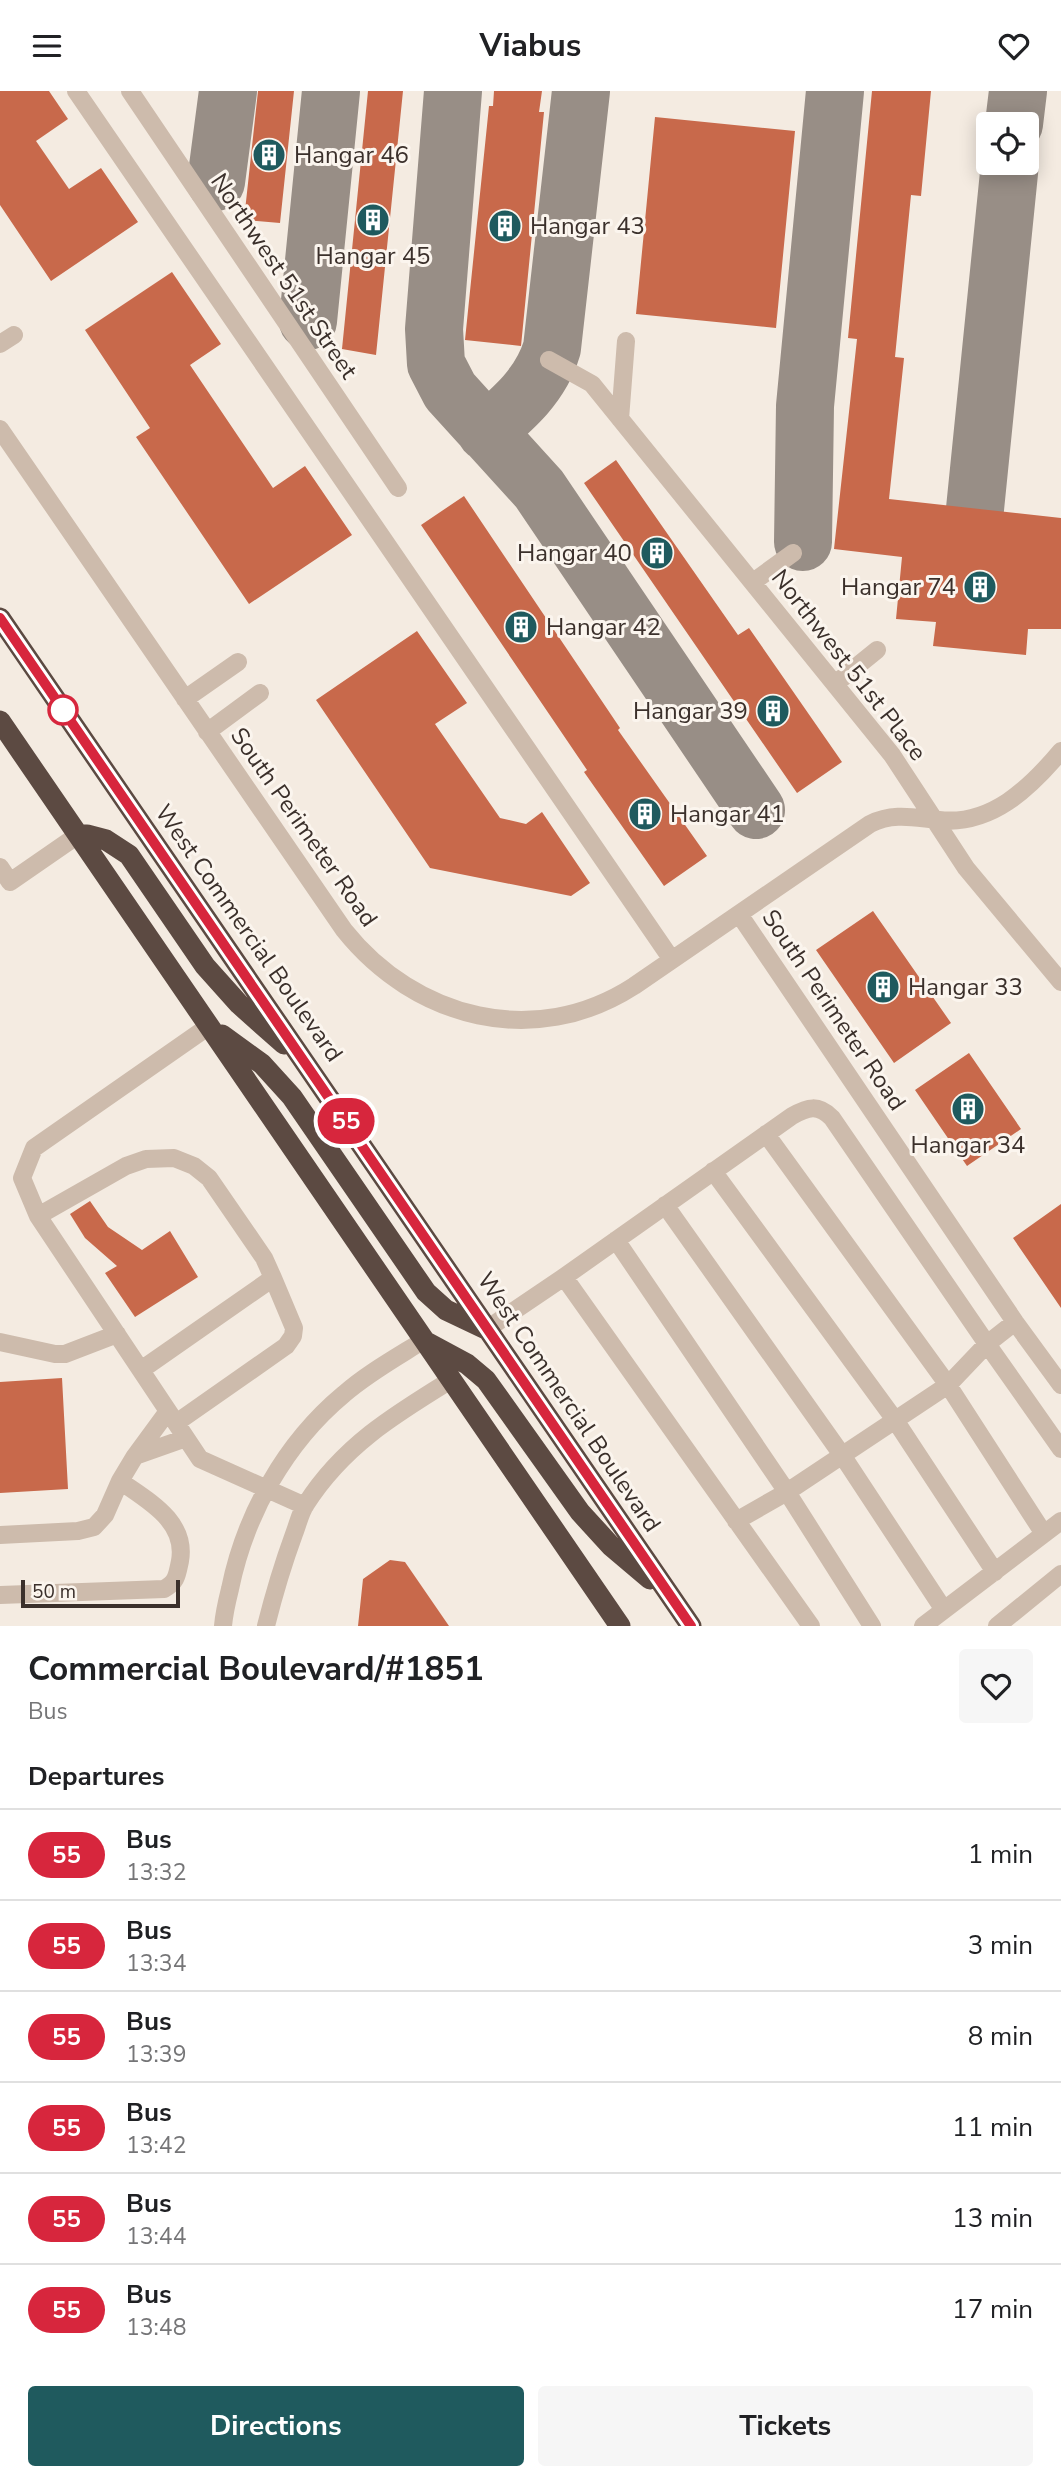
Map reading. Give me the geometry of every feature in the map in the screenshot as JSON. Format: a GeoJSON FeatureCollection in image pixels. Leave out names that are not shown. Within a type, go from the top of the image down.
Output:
{"type":"FeatureCollection","features":[{"type":"Feature","properties":{"kind":"highway","name":"West Commercial Boulevard"},"geometry":{"type":"LineString","coordinates":[[0,618],[691,1626]]}},
{"type":"Feature","properties":{"kind":"highway"},"geometry":{"type":"LineString","coordinates":[[0,721],[616,1625]]}},
{"type":"Feature","properties":{"kind":"highway"},"geometry":{"type":"LineString","coordinates":[[78,835],[96,836],[129,855],[205,966],[239,1004],[309,1066]]}},
{"type":"Feature","properties":{"kind":"highway"},"geometry":{"type":"LineString","coordinates":[[209,1025],[262,1064],[292,1097],[431,1297],[446,1310],[487,1329]]}},
{"type":"Feature","properties":{"kind":"highway"},"geometry":{"type":"LineString","coordinates":[[424,1340],[467,1364],[486,1380],[580,1512],[611,1546],[670,1596]]}},
{"type":"Feature","properties":{"kind":"street"},"geometry":{"type":"LineString","coordinates":[[76,91],[672,960]]}},
{"type":"Feature","properties":{"kind":"street","name":"Northwest 51st Street"},"geometry":{"type":"LineString","coordinates":[[130,91],[398,488]]}},
{"type":"Feature","properties":{"kind":"street"},"geometry":{"type":"LineString","coordinates":[[620,419],[625,341]]}},
{"type":"Feature","properties":{"kind":"street","name":"Northwest 51st Place"},"geometry":{"type":"LineString","coordinates":[[549,360],[592,384],[892,755],[966,868],[1061,982]]}},
{"type":"Feature","properties":{"kind":"street","name":"South Perimeter Road"},"geometry":{"type":"LineString","coordinates":[[0,429],[344,930],[376,965],[419,995],[452,1009],[502,1019],[539,1018],[578,1011],[608,1001],[739,914],[1015,1322],[1061,1385]]}},
{"type":"Feature","properties":{"kind":"street"},"geometry":{"type":"LineString","coordinates":[[753,582],[793,553]]}},
{"type":"Feature","properties":{"kind":"street"},"geometry":{"type":"LineString","coordinates":[[835,684],[877,650]]}},
{"type":"Feature","properties":{"kind":"street"},"geometry":{"type":"LineString","coordinates":[[185,699],[238,662]]}},
{"type":"Feature","properties":{"kind":"street"},"geometry":{"type":"LineString","coordinates":[[206,731],[260,694]]}},
{"type":"Feature","properties":{"kind":"street"},"geometry":{"type":"LineString","coordinates":[[739,914],[877,821],[907,816],[965,821],[999,807],[1022,792],[1061,751]]}},
{"type":"Feature","properties":{"kind":"street"},"geometry":{"type":"LineString","coordinates":[[3,879],[78,835]]}},
{"type":"Feature","properties":{"kind":"street"},"geometry":{"type":"LineString","coordinates":[[209,1025],[34,1147],[22,1178],[38,1216],[200,1459],[305,1506]]}},
{"type":"Feature","properties":{"kind":"street"},"geometry":{"type":"LineString","coordinates":[[487,1329],[766,1134],[804,1109],[814,1107],[824,1110],[832,1118],[1061,1450]]}},
{"type":"Feature","properties":{"kind":"street"},"geometry":{"type":"LineString","coordinates":[[766,1134],[948,1385],[1044,1534]]}},
{"type":"Feature","properties":{"kind":"street"},"geometry":{"type":"LineString","coordinates":[[0,1535],[78,1531],[94,1527],[105,1515],[135,1456],[286,1346],[293,1336],[294,1328],[264,1258],[209,1178],[194,1166],[174,1158],[146,1159],[126,1166],[38,1216]]}},
{"type":"Feature","properties":{"kind":"street"},"geometry":{"type":"LineString","coordinates":[[713,1171],[895,1420],[995,1572]]}},
{"type":"Feature","properties":{"kind":"street"},"geometry":{"type":"LineString","coordinates":[[665,1205],[842,1455],[944,1610]]}},
{"type":"Feature","properties":{"kind":"street"},"geometry":{"type":"LineString","coordinates":[[616,1240],[787,1492],[872,1626]]}},
{"type":"Feature","properties":{"kind":"street"},"geometry":{"type":"LineString","coordinates":[[564,1277],[811,1626]]}},
{"type":"Feature","properties":{"kind":"street"},"geometry":{"type":"LineString","coordinates":[[141,1370],[274,1278]]}},
{"type":"Feature","properties":{"kind":"street"},"geometry":{"type":"LineString","coordinates":[[736,1521],[787,1492],[948,1385],[987,1344],[1015,1322]]}},
{"type":"Feature","properties":{"kind":"street"},"geometry":{"type":"LineString","coordinates":[[0,1342],[55,1355],[65,1354],[117,1334]]}},
{"type":"Feature","properties":{"kind":"street"},"geometry":{"type":"LineString","coordinates":[[223,1626],[234,1565],[266,1488],[298,1442],[333,1403],[360,1381],[424,1340]]}},
{"type":"Feature","properties":{"kind":"street"},"geometry":{"type":"LineString","coordinates":[[267,1626],[276,1582],[305,1506],[364,1438],[390,1417],[451,1380]]}},
{"type":"Feature","properties":{"kind":"street"},"geometry":{"type":"LineString","coordinates":[[135,1456],[177,1424]]}},
{"type":"Feature","properties":{"kind":"street"},"geometry":{"type":"LineString","coordinates":[[0,1595],[164,1588],[171,1585],[177,1579],[181,1552],[178,1536],[163,1511],[120,1481]]}},
{"type":"Feature","properties":{"kind":"street"},"geometry":{"type":"LineString","coordinates":[[923,1626],[1061,1521]]}},
{"type":"Feature","properties":{"kind":"street"},"geometry":{"type":"LineString","coordinates":[[997,1626],[1061,1574]]}},
{"type":"Feature","properties":{"kind":"building"},"geometry":{"type":"Polygon","coordinates":[[[0,91],[49,91],[68,119],[36,141],[69,189],[101,168],[138,222],[51,281],[0,205],[0,91]]]}},
{"type":"Feature","properties":{"kind":"building","name":"Hangar 46"},"geometry":{"type":"Polygon","coordinates":[[[258,91],[294,91],[280,223],[244,220],[258,91]]]}},
{"type":"Feature","properties":{"kind":"building","name":"Hangar 45"},"geometry":{"type":"Polygon","coordinates":[[[368,91],[403,91],[376,355],[342,349],[368,91]]]}},
{"type":"Feature","properties":{"kind":"building","name":"Hangar 43"},"geometry":{"type":"Polygon","coordinates":[[[494,91],[542,91],[539,112],[544,112],[521,346],[465,340],[489,106],[493,106],[494,91]]]}},
{"type":"Feature","properties":{"kind":"building"},"geometry":{"type":"Polygon","coordinates":[[[872,91],[931,91],[921,196],[911,195],[895,357],[904,358],[889,499],[1061,518],[1061,629],[1028,629],[1026,655],[933,646],[936,622],[896,619],[902,557],[834,549],[857,339],[848,338],[872,91]]]}},
{"type":"Feature","properties":{"kind":"building"},"geometry":{"type":"Polygon","coordinates":[[[655,117],[795,131],[776,328],[636,314],[655,117]]]}},
{"type":"Feature","properties":{"kind":"building"},"geometry":{"type":"Polygon","coordinates":[[[172,272],[221,344],[190,365],[273,488],[305,466],[352,535],[249,604],[136,437],[150,428],[85,330],[172,272]]]}},
{"type":"Feature","properties":{"kind":"building"},"geometry":{"type":"Polygon","coordinates":[[[616,460],[738,635],[749,628],[842,762],[797,793],[584,483],[616,460]]]}},
{"type":"Feature","properties":{"kind":"building","name":"Hangar 42"},"geometry":{"type":"Polygon","coordinates":[[[464,496],[620,728],[618,730],[707,856],[664,886],[584,772],[587,770],[421,525],[464,496]]]}},
{"type":"Feature","properties":{"kind":"building"},"geometry":{"type":"Polygon","coordinates":[[[417,631],[467,703],[435,724],[500,818],[526,824],[542,812],[590,883],[571,896],[430,868],[316,700],[417,631]]]}},
{"type":"Feature","properties":{"kind":"building","name":"Hangar 33"},"geometry":{"type":"Polygon","coordinates":[[[873,911],[951,1023],[894,1063],[816,950],[873,911]]]}},
{"type":"Feature","properties":{"kind":"building","name":"Hangar 34"},"geometry":{"type":"Polygon","coordinates":[[[969,1053],[1021,1129],[967,1166],[915,1090],[969,1053]]]}},
{"type":"Feature","properties":{"kind":"building"},"geometry":{"type":"Polygon","coordinates":[[[90,1201],[108,1227],[142,1250],[170,1231],[198,1277],[135,1317],[105,1273],[117,1266],[85,1238],[70,1214],[90,1201]]]}},
{"type":"Feature","properties":{"kind":"building"},"geometry":{"type":"Polygon","coordinates":[[[1061,1204],[1061,1308],[1013,1238],[1061,1204]]]}},
{"type":"Feature","properties":{"kind":"building"},"geometry":{"type":"Polygon","coordinates":[[[62,1378],[68,1489],[0,1493],[0,1382],[62,1378]]]}},
{"type":"Feature","properties":{"kind":"building"},"geometry":{"type":"Polygon","coordinates":[[[390,1560],[405,1562],[449,1626],[358,1626],[363,1579],[390,1560]]]}},
{"type":"Feature","properties":{"kind":"taxiway"},"geometry":{"type":"LineString","coordinates":[[216,182],[228,91]]}},
{"type":"Feature","properties":{"kind":"taxiway"},"geometry":{"type":"LineString","coordinates":[[308,321],[331,91]]}},
{"type":"Feature","properties":{"kind":"taxiway"},"geometry":{"type":"LineString","coordinates":[[453,91],[434,329],[436,364],[450,391],[539,489],[756,810]]}},
{"type":"Feature","properties":{"kind":"taxiway"},"geometry":{"type":"LineString","coordinates":[[486,432],[534,385],[552,348],[581,91]]}},
{"type":"Feature","properties":{"kind":"taxiway"},"geometry":{"type":"LineString","coordinates":[[803,542],[805,406],[835,91]]}},
{"type":"Feature","properties":{"kind":"taxiway"},"geometry":{"type":"LineString","coordinates":[[1015,112],[1018,91]]}},
{"type":"Feature","properties":{"kind":"taxiway"},"geometry":{"type":"LineString","coordinates":[[975,509],[1009,175]]}},
{"type":"Feature","properties":{"kind":"bus line","name":"55"},"geometry":{"type":"LineString","coordinates":[[0,618],[691,1626]]}},
{"type":"Feature","properties":{"kind":"place","name":"Hangar 46"},"geometry":{"type":"Point","coordinates":[269,155]}},
{"type":"Feature","properties":{"kind":"place","name":"Hangar 45"},"geometry":{"type":"Point","coordinates":[373,220]}},
{"type":"Feature","properties":{"kind":"place","name":"Hangar 43"},"geometry":{"type":"Point","coordinates":[505,226]}},
{"type":"Feature","properties":{"kind":"place","name":"Hangar 40"},"geometry":{"type":"Point","coordinates":[657,553]}},
{"type":"Feature","properties":{"kind":"place","name":"Hangar 74"},"geometry":{"type":"Point","coordinates":[980,587]}},
{"type":"Feature","properties":{"kind":"place","name":"Hangar 42"},"geometry":{"type":"Point","coordinates":[521,627]}},
{"type":"Feature","properties":{"kind":"place","name":"Hangar 39"},"geometry":{"type":"Point","coordinates":[773,711]}},
{"type":"Feature","properties":{"kind":"place","name":"Hangar 41"},"geometry":{"type":"Point","coordinates":[645,814]}},
{"type":"Feature","properties":{"kind":"place","name":"Hangar 33"},"geometry":{"type":"Point","coordinates":[883,987]}},
{"type":"Feature","properties":{"kind":"place","name":"Hangar 34"},"geometry":{"type":"Point","coordinates":[968,1109]}}]}
